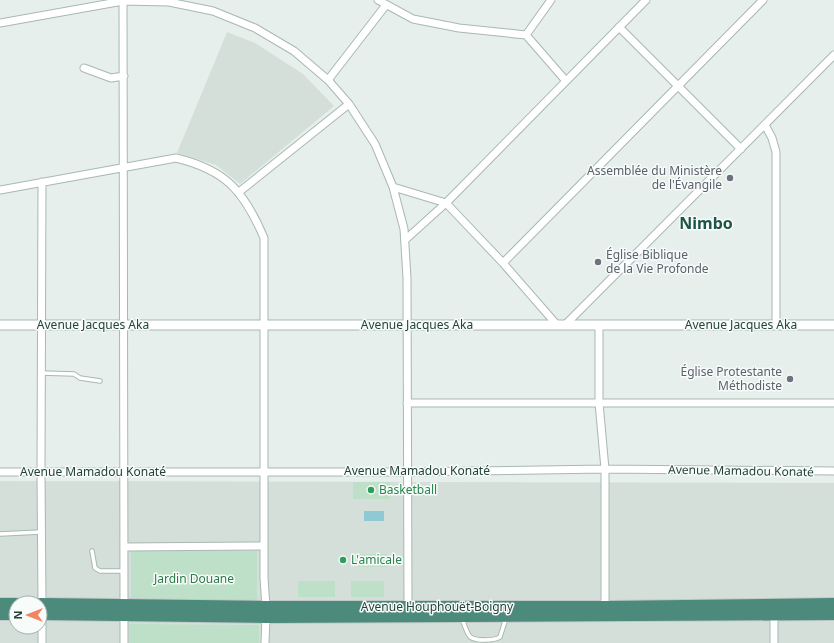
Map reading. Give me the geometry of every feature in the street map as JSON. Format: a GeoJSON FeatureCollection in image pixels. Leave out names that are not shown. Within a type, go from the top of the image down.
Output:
{"type":"FeatureCollection","features":[{"type":"Feature","properties":{"kind":"highway","name":"Avenue Houphouët-Boigny"},"geometry":{"type":"LineString","coordinates":[[266,612],[408,607],[605,607],[834,604]]}},
{"type":"Feature","properties":{"kind":"highway","name":"Avenue Houphouët-Boigny"},"geometry":{"type":"LineString","coordinates":[[48,609],[460,616],[834,614]]}},
{"type":"Feature","properties":{"kind":"street"},"geometry":{"type":"LineString","coordinates":[[0,23],[123,0],[168,2],[213,11],[255,28],[294,51],[328,80],[349,104],[375,144],[393,187],[405,240],[407,278],[408,607]]}},
{"type":"Feature","properties":{"kind":"street"},"geometry":{"type":"LineString","coordinates":[[123,0],[124,643]]}},
{"type":"Feature","properties":{"kind":"street"},"geometry":{"type":"LineString","coordinates":[[378,0],[412,19],[459,28],[526,35],[566,81]]}},
{"type":"Feature","properties":{"kind":"street"},"geometry":{"type":"LineString","coordinates":[[526,35],[551,0]]}},
{"type":"Feature","properties":{"kind":"street"},"geometry":{"type":"LineString","coordinates":[[405,240],[446,204],[646,0]]}},
{"type":"Feature","properties":{"kind":"street"},"geometry":{"type":"LineString","coordinates":[[503,263],[763,0]]}},
{"type":"Feature","properties":{"kind":"street"},"geometry":{"type":"LineString","coordinates":[[328,80],[386,5]]}},
{"type":"Feature","properties":{"kind":"street"},"geometry":{"type":"LineString","coordinates":[[619,27],[741,148]]}},
{"type":"Feature","properties":{"kind":"street"},"geometry":{"type":"LineString","coordinates":[[393,187],[446,204],[561,325],[834,55]]}},
{"type":"Feature","properties":{"kind":"street"},"geometry":{"type":"LineString","coordinates":[[84,68],[111,78],[124,76]]}},
{"type":"Feature","properties":{"kind":"street"},"geometry":{"type":"LineString","coordinates":[[239,192],[349,104]]}},
{"type":"Feature","properties":{"kind":"street"},"geometry":{"type":"LineString","coordinates":[[765,124],[772,138],[776,152],[776,325]]}},
{"type":"Feature","properties":{"kind":"street"},"geometry":{"type":"LineString","coordinates":[[0,190],[176,158],[193,162],[210,170],[225,180],[239,192],[254,214],[264,238],[265,643]]}},
{"type":"Feature","properties":{"kind":"street"},"geometry":{"type":"LineString","coordinates":[[41,595],[42,182]]}},
{"type":"Feature","properties":{"kind":"street","name":"Avenue Jacques Aka"},"geometry":{"type":"LineString","coordinates":[[0,325],[834,325]]}},
{"type":"Feature","properties":{"kind":"street"},"geometry":{"type":"LineString","coordinates":[[599,325],[599,403],[605,469],[605,607]]}},
{"type":"Feature","properties":{"kind":"street"},"geometry":{"type":"LineString","coordinates":[[407,403],[834,403]]}},
{"type":"Feature","properties":{"kind":"street","name":"Avenue Mamadou Konaté"},"geometry":{"type":"LineString","coordinates":[[0,472],[407,472],[605,469],[834,471]]}},
{"type":"Feature","properties":{"kind":"street"},"geometry":{"type":"LineString","coordinates":[[124,547],[264,546]]}},
{"type":"Feature","properties":{"kind":"street"},"geometry":{"type":"LineString","coordinates":[[774,615],[774,643]]}},
{"type":"Feature","properties":{"kind":"lane"},"geometry":{"type":"LineString","coordinates":[[41,373],[74,374],[80,378],[100,381]]}},
{"type":"Feature","properties":{"kind":"lane"},"geometry":{"type":"LineString","coordinates":[[0,534],[42,532]]}},
{"type":"Feature","properties":{"kind":"lane"},"geometry":{"type":"LineString","coordinates":[[92,551],[95,568],[100,571],[124,571]]}},
{"type":"Feature","properties":{"kind":"lane"},"geometry":{"type":"LineString","coordinates":[[460,616],[470,638],[473,640],[497,639],[500,637],[507,616]]}},
{"type":"Feature","properties":{"kind":"shaded area"},"geometry":{"type":"Polygon","coordinates":[[[227,32],[255,43],[303,74],[334,106],[240,184],[216,165],[177,153],[227,32]]]}},
{"type":"Feature","properties":{"kind":"shaded area"},"geometry":{"type":"Polygon","coordinates":[[[0,481],[834,483],[834,643],[0,643],[0,481]]]}},
{"type":"Feature","properties":{"kind":"green space","name":"Basketball"},"geometry":{"type":"Polygon","coordinates":[[[353,482],[390,482],[390,499],[353,499],[353,482]]]}},
{"type":"Feature","properties":{"kind":"green space","name":"Jardin Douane"},"geometry":{"type":"Polygon","coordinates":[[[131,551],[257,551],[257,608],[131,608],[131,551]]]}},
{"type":"Feature","properties":{"kind":"green space"},"geometry":{"type":"Polygon","coordinates":[[[358,554],[388,554],[388,567],[358,567],[358,554]]]}},
{"type":"Feature","properties":{"kind":"green space"},"geometry":{"type":"Polygon","coordinates":[[[298,581],[335,581],[335,597],[298,597],[298,581]]]}},
{"type":"Feature","properties":{"kind":"green space"},"geometry":{"type":"Polygon","coordinates":[[[351,581],[384,581],[384,597],[351,597],[351,581]]]}},
{"type":"Feature","properties":{"kind":"green space"},"geometry":{"type":"Polygon","coordinates":[[[129,624],[259,625],[259,643],[129,643],[129,624]]]}},
{"type":"Feature","properties":{"kind":"water"},"geometry":{"type":"Polygon","coordinates":[[[364,511],[384,511],[384,521],[364,521],[364,511]]]}},
{"type":"Feature","properties":{"kind":"place","name":"Assemblée du Ministère de l'Évangile"},"geometry":{"type":"Point","coordinates":[730,178]}},
{"type":"Feature","properties":{"kind":"place","name":"Église Biblique de la Vie Profonde"},"geometry":{"type":"Point","coordinates":[598,262]}},
{"type":"Feature","properties":{"kind":"place","name":"Église Protestante Méthodiste"},"geometry":{"type":"Point","coordinates":[790,379]}},
{"type":"Feature","properties":{"kind":"place","name":"Basketball"},"geometry":{"type":"Point","coordinates":[371,490]}},
{"type":"Feature","properties":{"kind":"place","name":"L'amicale"},"geometry":{"type":"Point","coordinates":[343,560]}},
{"type":"Feature","properties":{"kind":"district","name":"Nimbo"},"geometry":{"type":"Point","coordinates":[706,223]}}]}
